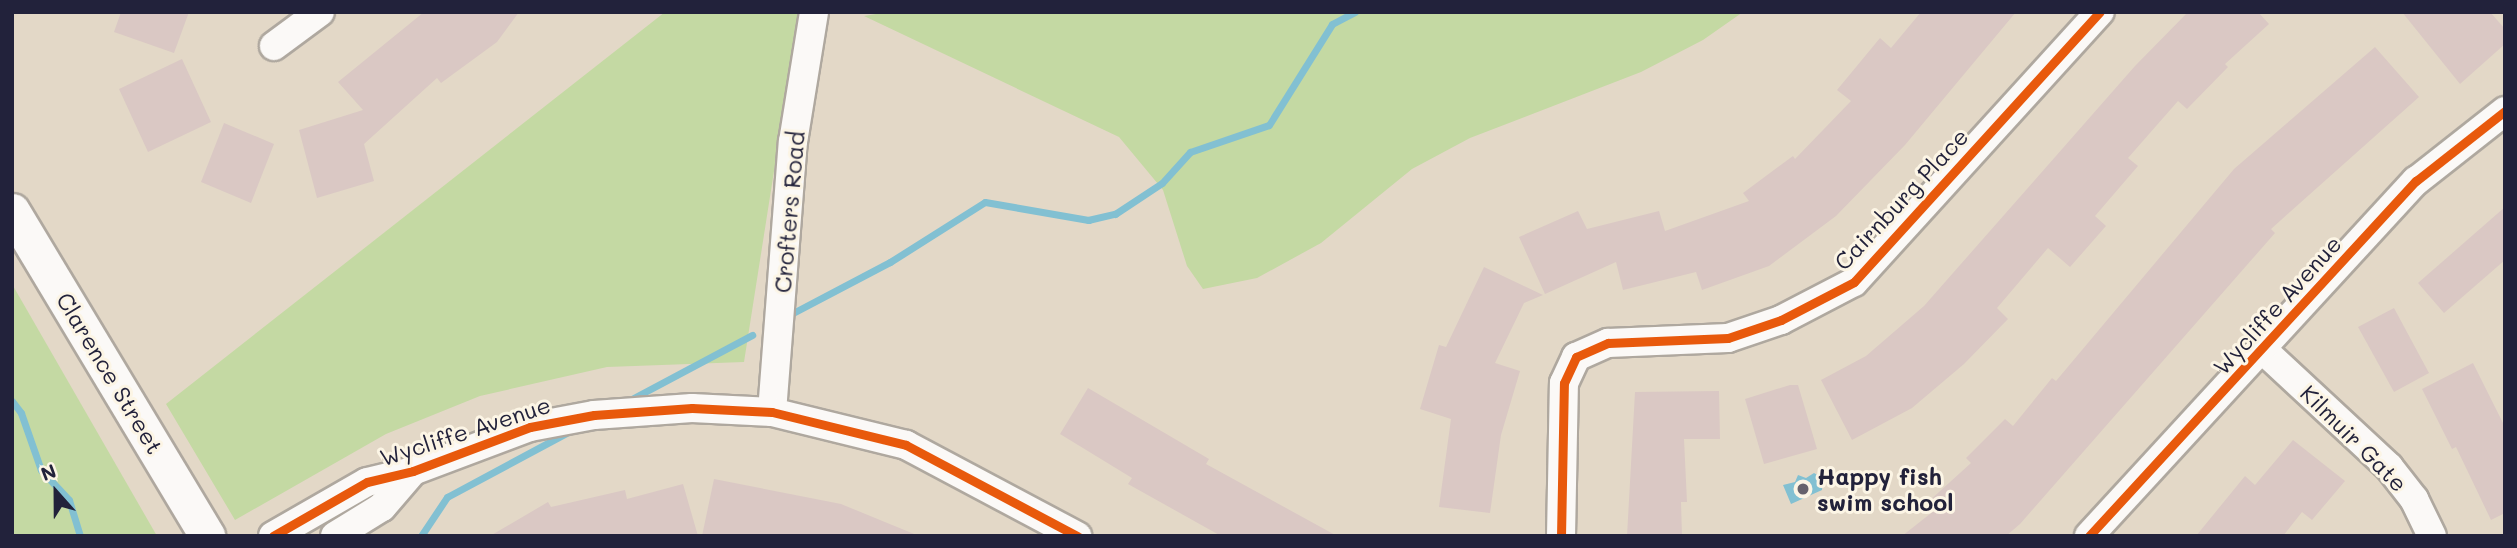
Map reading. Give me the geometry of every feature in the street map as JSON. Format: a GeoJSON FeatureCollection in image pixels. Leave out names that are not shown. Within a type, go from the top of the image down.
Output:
{"type":"FeatureCollection","features":[{"type":"Feature","properties":{"kind":"street"},"geometry":{"type":"LineString","coordinates":[[274,46],[320,12]]}},
{"type":"Feature","properties":{"kind":"street","name":"Crofters Road"},"geometry":{"type":"LineString","coordinates":[[772,412],[793,142],[814,12]]}},
{"type":"Feature","properties":{"kind":"street","name":"Cairnburg Place"},"geometry":{"type":"LineString","coordinates":[[1561,536],[1564,383],[1576,357],[1608,343],[1728,338],[1781,320],[1854,282],[2100,12]]}},
{"type":"Feature","properties":{"kind":"street","name":"Wycliffe Avenue"},"geometry":{"type":"LineString","coordinates":[[2089,536],[2416,181],[2505,111]]}},
{"type":"Feature","properties":{"kind":"street","name":"Clarence Street"},"geometry":{"type":"LineString","coordinates":[[12,211],[206,536]]}},
{"type":"Feature","properties":{"kind":"street","name":"Kilmuir Gate"},"geometry":{"type":"LineString","coordinates":[[2263,350],[2389,467],[2414,499],[2432,536]]}},
{"type":"Feature","properties":{"kind":"street","name":"Wycliffe Avenue"},"geometry":{"type":"LineString","coordinates":[[273,536],[366,481],[413,471],[492,438],[568,418],[653,409],[772,412],[906,445],[1077,536]]}},
{"type":"Feature","properties":{"kind":"street","name":"Wycliffe Avenue"},"geometry":{"type":"LineString","coordinates":[[335,536],[382,507],[413,471]]}},
{"type":"Feature","properties":{"kind":"green space"},"geometry":{"type":"Polygon","coordinates":[[[665,12],[799,12],[744,362],[607,367],[480,396],[386,434],[235,520],[166,404],[665,12]]]}},
{"type":"Feature","properties":{"kind":"green space"},"geometry":{"type":"Polygon","coordinates":[[[888,12],[1743,12],[1703,40],[1641,72],[1470,138],[1412,169],[1321,243],[1257,278],[1203,289],[1187,266],[1163,190],[1119,137],[864,16],[888,12]]]}},
{"type":"Feature","properties":{"kind":"green space"},"geometry":{"type":"Polygon","coordinates":[[[12,284],[157,536],[12,536],[12,284]]]}},
{"type":"Feature","properties":{"kind":"water","name":"Happy fish swim school"},"geometry":{"type":"Polygon","coordinates":[[[1814,473],[1823,478],[1822,490],[1791,504],[1783,485],[1795,482],[1798,475],[1806,478],[1814,473]]]}},
{"type":"Feature","properties":{"kind":"building"},"geometry":{"type":"Polygon","coordinates":[[[121,12],[189,12],[174,53],[114,32],[121,12]]]}},
{"type":"Feature","properties":{"kind":"building"},"geometry":{"type":"Polygon","coordinates":[[[424,12],[519,12],[497,42],[441,83],[437,78],[364,144],[374,181],[317,198],[299,130],[363,110],[338,82],[424,12]]]}},
{"type":"Feature","properties":{"kind":"building"},"geometry":{"type":"Polygon","coordinates":[[[1921,12],[2016,12],[1905,145],[1836,216],[1769,266],[1702,290],[1696,272],[1623,290],[1616,262],[1545,294],[1519,237],[1578,211],[1587,229],[1659,211],[1665,231],[1749,201],[1743,193],[1793,156],[1795,159],[1851,101],[1837,90],[1880,38],[1891,48],[1921,12]]]}},
{"type":"Feature","properties":{"kind":"building"},"geometry":{"type":"Polygon","coordinates":[[[2188,12],[2258,12],[2269,24],[2225,64],[2228,67],[2187,109],[2178,101],[2128,158],[2138,166],[2095,216],[2106,226],[2070,267],[2048,248],[1997,308],[2008,319],[1964,364],[1912,408],[1852,440],[1821,380],[1866,356],[1924,306],[2135,66],[2188,12]]]}},
{"type":"Feature","properties":{"kind":"building"},"geometry":{"type":"Polygon","coordinates":[[[2402,12],[2490,12],[2505,29],[2505,44],[2460,84],[2402,12]]]}},
{"type":"Feature","properties":{"kind":"building"},"geometry":{"type":"Polygon","coordinates":[[[2375,47],[2419,97],[2271,229],[2275,233],[2020,524],[2006,536],[1902,536],[1935,510],[1928,502],[1971,463],[1966,458],[2005,419],[2013,426],[2052,378],[2056,381],[2234,169],[2375,47]]]}},
{"type":"Feature","properties":{"kind":"building"},"geometry":{"type":"Polygon","coordinates":[[[182,59],[211,122],[148,152],[119,89],[182,59]]]}},
{"type":"Feature","properties":{"kind":"building"},"geometry":{"type":"Polygon","coordinates":[[[224,123],[274,144],[251,203],[201,182],[224,123]]]}},
{"type":"Feature","properties":{"kind":"building"},"geometry":{"type":"Polygon","coordinates":[[[2505,207],[2505,260],[2444,313],[2418,283],[2505,207]]]}},
{"type":"Feature","properties":{"kind":"building"},"geometry":{"type":"Polygon","coordinates":[[[1484,267],[1543,295],[1524,303],[1495,363],[1520,371],[1501,435],[1490,513],[1439,507],[1451,419],[1420,409],[1439,345],[1446,347],[1484,267]]]}},
{"type":"Feature","properties":{"kind":"building"},"geometry":{"type":"Polygon","coordinates":[[[2394,308],[2429,373],[2394,392],[2358,327],[2394,308]]]}},
{"type":"Feature","properties":{"kind":"building"},"geometry":{"type":"Polygon","coordinates":[[[2473,363],[2505,427],[2505,513],[2491,520],[2456,447],[2452,449],[2422,389],[2473,363]]]}},
{"type":"Feature","properties":{"kind":"building"},"geometry":{"type":"Polygon","coordinates":[[[1798,385],[1817,449],[1764,464],[1745,399],[1798,385]]]}},
{"type":"Feature","properties":{"kind":"building"},"geometry":{"type":"Polygon","coordinates":[[[1088,388],[1209,459],[1206,464],[1337,536],[1221,536],[1128,484],[1132,478],[1060,434],[1088,388]]]}},
{"type":"Feature","properties":{"kind":"building"},"geometry":{"type":"Polygon","coordinates":[[[1719,391],[1720,439],[1684,439],[1687,502],[1681,502],[1682,536],[1627,536],[1635,392],[1719,391]]]}},
{"type":"Feature","properties":{"kind":"building"},"geometry":{"type":"Polygon","coordinates":[[[2293,440],[2345,481],[2312,520],[2302,512],[2283,536],[2196,536],[2245,476],[2255,485],[2293,440]]]}},
{"type":"Feature","properties":{"kind":"building"},"geometry":{"type":"Polygon","coordinates":[[[714,479],[841,504],[919,536],[702,536],[714,479]]]}},
{"type":"Feature","properties":{"kind":"building"},"geometry":{"type":"Polygon","coordinates":[[[683,484],[698,536],[490,536],[548,502],[551,507],[625,490],[627,499],[683,484]]]}},
{"type":"Feature","properties":{"kind":"waterway"},"geometry":{"type":"LineString","coordinates":[[791,314],[890,262],[985,202],[1088,220],[1115,214],[1162,183],[1190,152],[1269,125],[1332,24],[1355,12]]}},
{"type":"Feature","properties":{"kind":"waterway"},"geometry":{"type":"LineString","coordinates":[[626,402],[752,335]]}},
{"type":"Feature","properties":{"kind":"waterway"},"geometry":{"type":"LineString","coordinates":[[12,401],[21,413],[41,470],[69,500],[80,536]]}},
{"type":"Feature","properties":{"kind":"waterway"},"geometry":{"type":"LineString","coordinates":[[421,536],[447,497],[572,430]]}},
{"type":"Feature","properties":{"kind":"cycle path"},"geometry":{"type":"LineString","coordinates":[[1561,536],[1564,383],[1576,357],[1608,343],[1728,338],[1781,320],[1854,282],[2100,12]]}},
{"type":"Feature","properties":{"kind":"cycle path"},"geometry":{"type":"LineString","coordinates":[[2089,536],[2416,181],[2505,111]]}},
{"type":"Feature","properties":{"kind":"cycle path"},"geometry":{"type":"LineString","coordinates":[[273,536],[367,482],[413,471],[530,427],[594,415],[692,408],[772,412],[906,445],[1077,536]]}},
{"type":"Feature","properties":{"kind":"place","name":"Happy fish swim school"},"geometry":{"type":"Point","coordinates":[1803,489]}}]}
